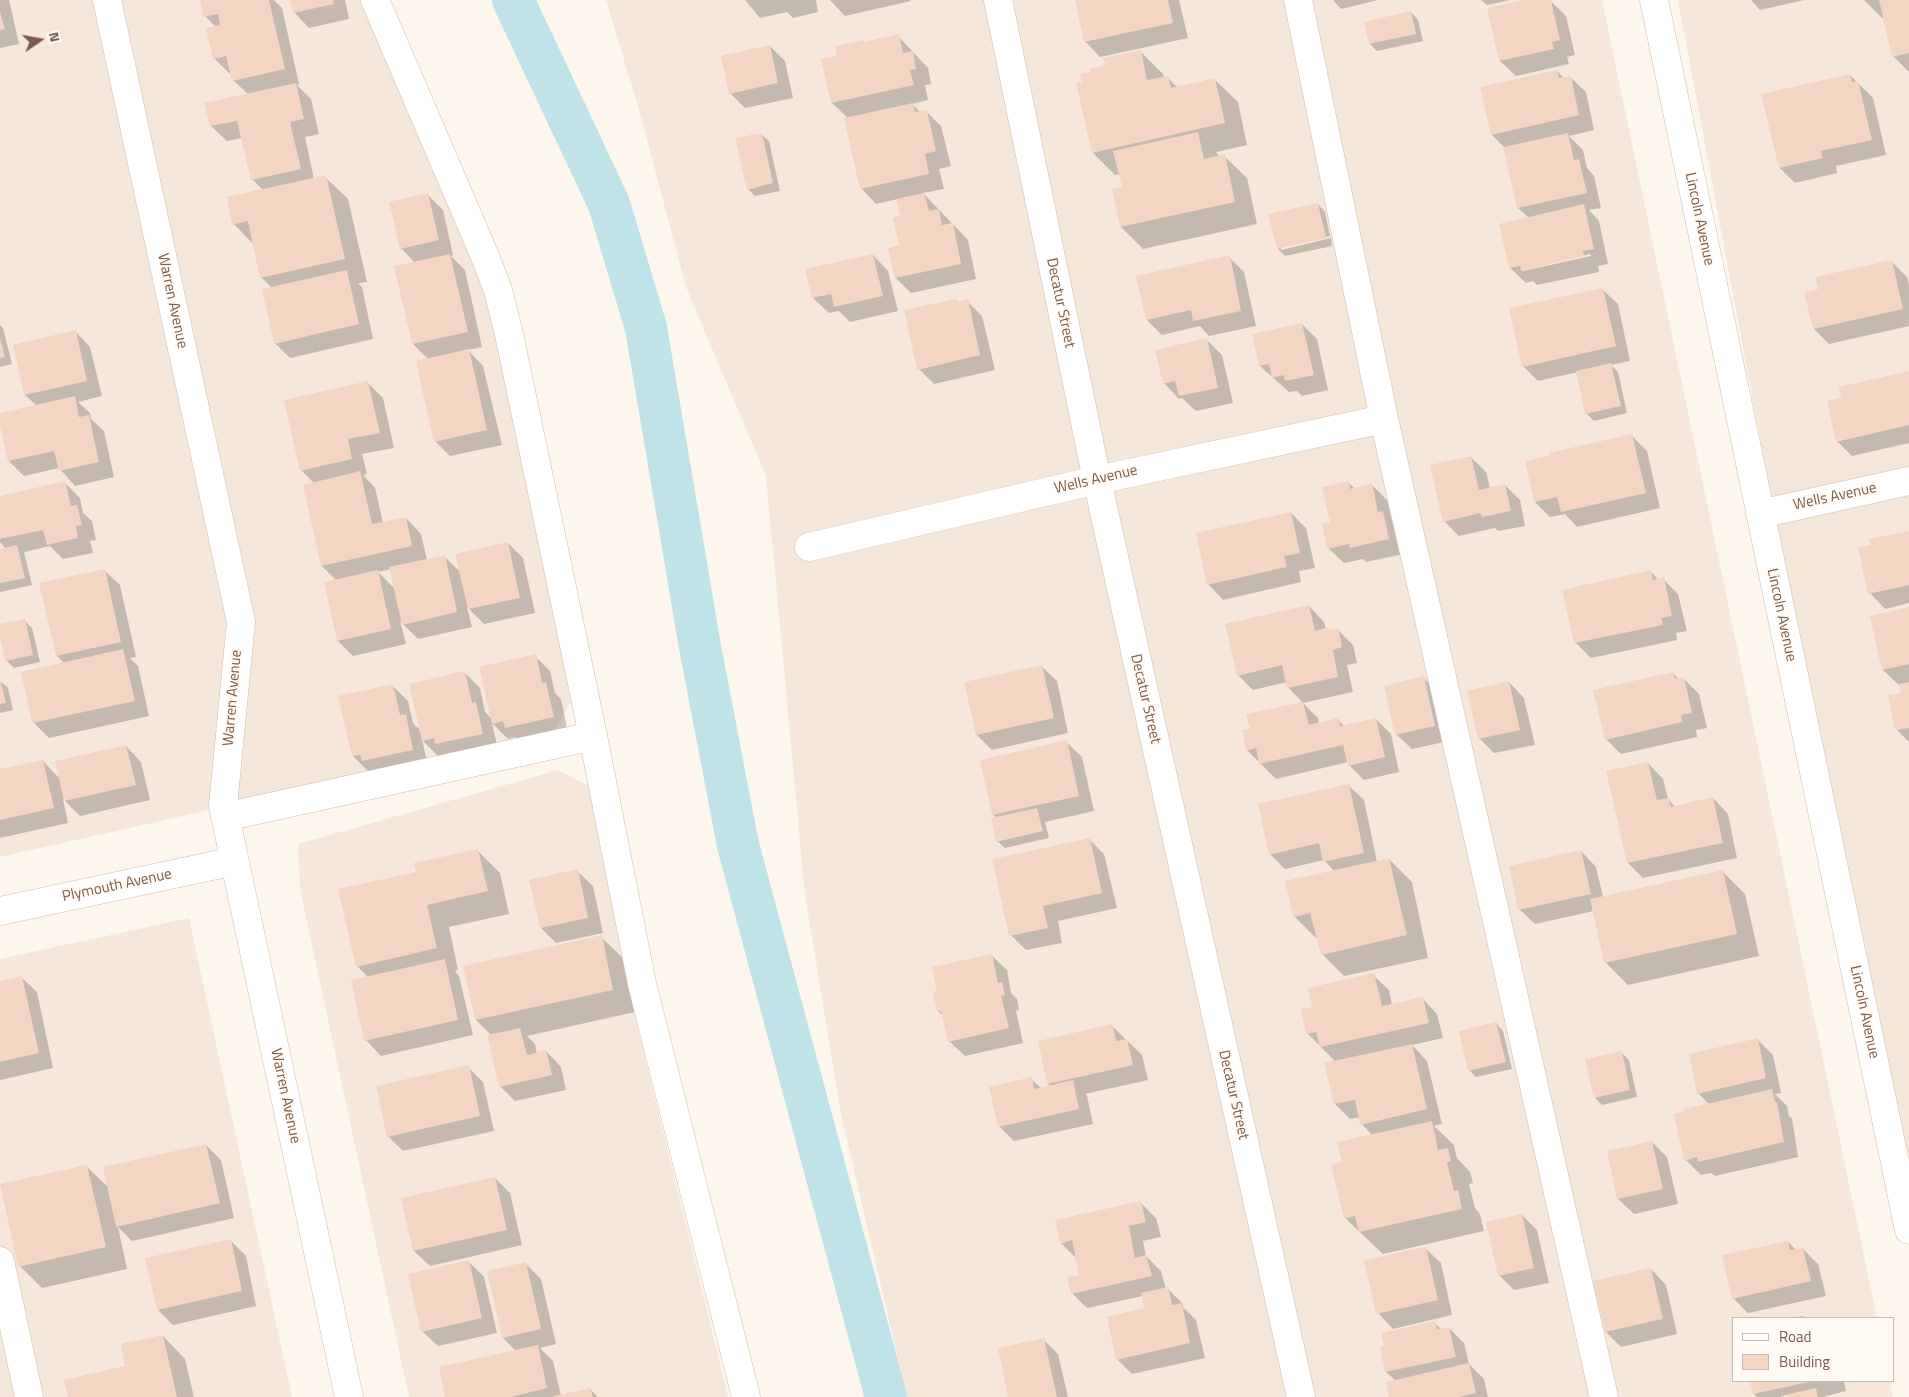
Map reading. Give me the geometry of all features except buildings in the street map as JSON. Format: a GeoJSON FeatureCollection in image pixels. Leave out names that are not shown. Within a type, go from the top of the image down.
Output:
{"type":"FeatureCollection","features":[{"type":"Feature","properties":{"kind":"street","name":"Warren Avenue"},"geometry":{"type":"LineString","coordinates":[[107,0],[241,622],[223,806],[349,1397]]}},
{"type":"Feature","properties":{"kind":"street"},"geometry":{"type":"LineString","coordinates":[[375,0],[498,290],[509,334],[593,736],[642,984],[746,1397]]}},
{"type":"Feature","properties":{"kind":"street","name":"Decatur Street"},"geometry":{"type":"LineString","coordinates":[[998,0],[1097,480],[1300,1397]]}},
{"type":"Feature","properties":{"kind":"street"},"geometry":{"type":"LineString","coordinates":[[1298,0],[1384,419],[1604,1397]]}},
{"type":"Feature","properties":{"kind":"street","name":"Lincoln Avenue"},"geometry":{"type":"LineString","coordinates":[[1654,0],[1909,1230]]}},
{"type":"Feature","properties":{"kind":"street","name":"Wells Avenue"},"geometry":{"type":"LineString","coordinates":[[809,547],[1097,480],[1384,419]]}},
{"type":"Feature","properties":{"kind":"street","name":"Wells Avenue"},"geometry":{"type":"LineString","coordinates":[[1760,514],[1909,481]]}},
{"type":"Feature","properties":{"kind":"street"},"geometry":{"type":"LineString","coordinates":[[226,817],[593,736]]}},
{"type":"Feature","properties":{"kind":"street","name":"Plymouth Avenue"},"geometry":{"type":"LineString","coordinates":[[0,912],[235,861]]}},
{"type":"Feature","properties":{"kind":"street"},"geometry":{"type":"LineString","coordinates":[[0,1261],[29,1397]]}},
{"type":"Feature","properties":{"kind":"shaded area"},"geometry":{"type":"Polygon","coordinates":[[[0,0],[371,0],[382,52],[491,299],[571,702],[552,733],[0,857],[0,0]]]}},
{"type":"Feature","properties":{"kind":"shaded area"},"geometry":{"type":"Polygon","coordinates":[[[606,0],[1602,0],[1877,1317],[1732,1317],[1732,1382],[1890,1382],[1893,1397],[907,1397],[841,1114],[805,895],[766,476],[686,287],[640,113],[606,0]]]}},
{"type":"Feature","properties":{"kind":"shaded area"},"geometry":{"type":"Polygon","coordinates":[[[1678,0],[1909,0],[1909,1235],[1678,0]]]}},
{"type":"Feature","properties":{"kind":"shaded area"},"geometry":{"type":"Polygon","coordinates":[[[558,770],[589,786],[636,1021],[728,1397],[409,1397],[300,889],[298,844],[558,770]]]}},
{"type":"Feature","properties":{"kind":"shaded area"},"geometry":{"type":"Polygon","coordinates":[[[189,918],[292,1397],[0,1397],[0,959],[189,918]]]}},
{"type":"Feature","properties":{"kind":"waterway"},"geometry":{"type":"LineString","coordinates":[[513,0],[609,204],[646,328],[700,647],[738,845],[886,1397]]}}]}
